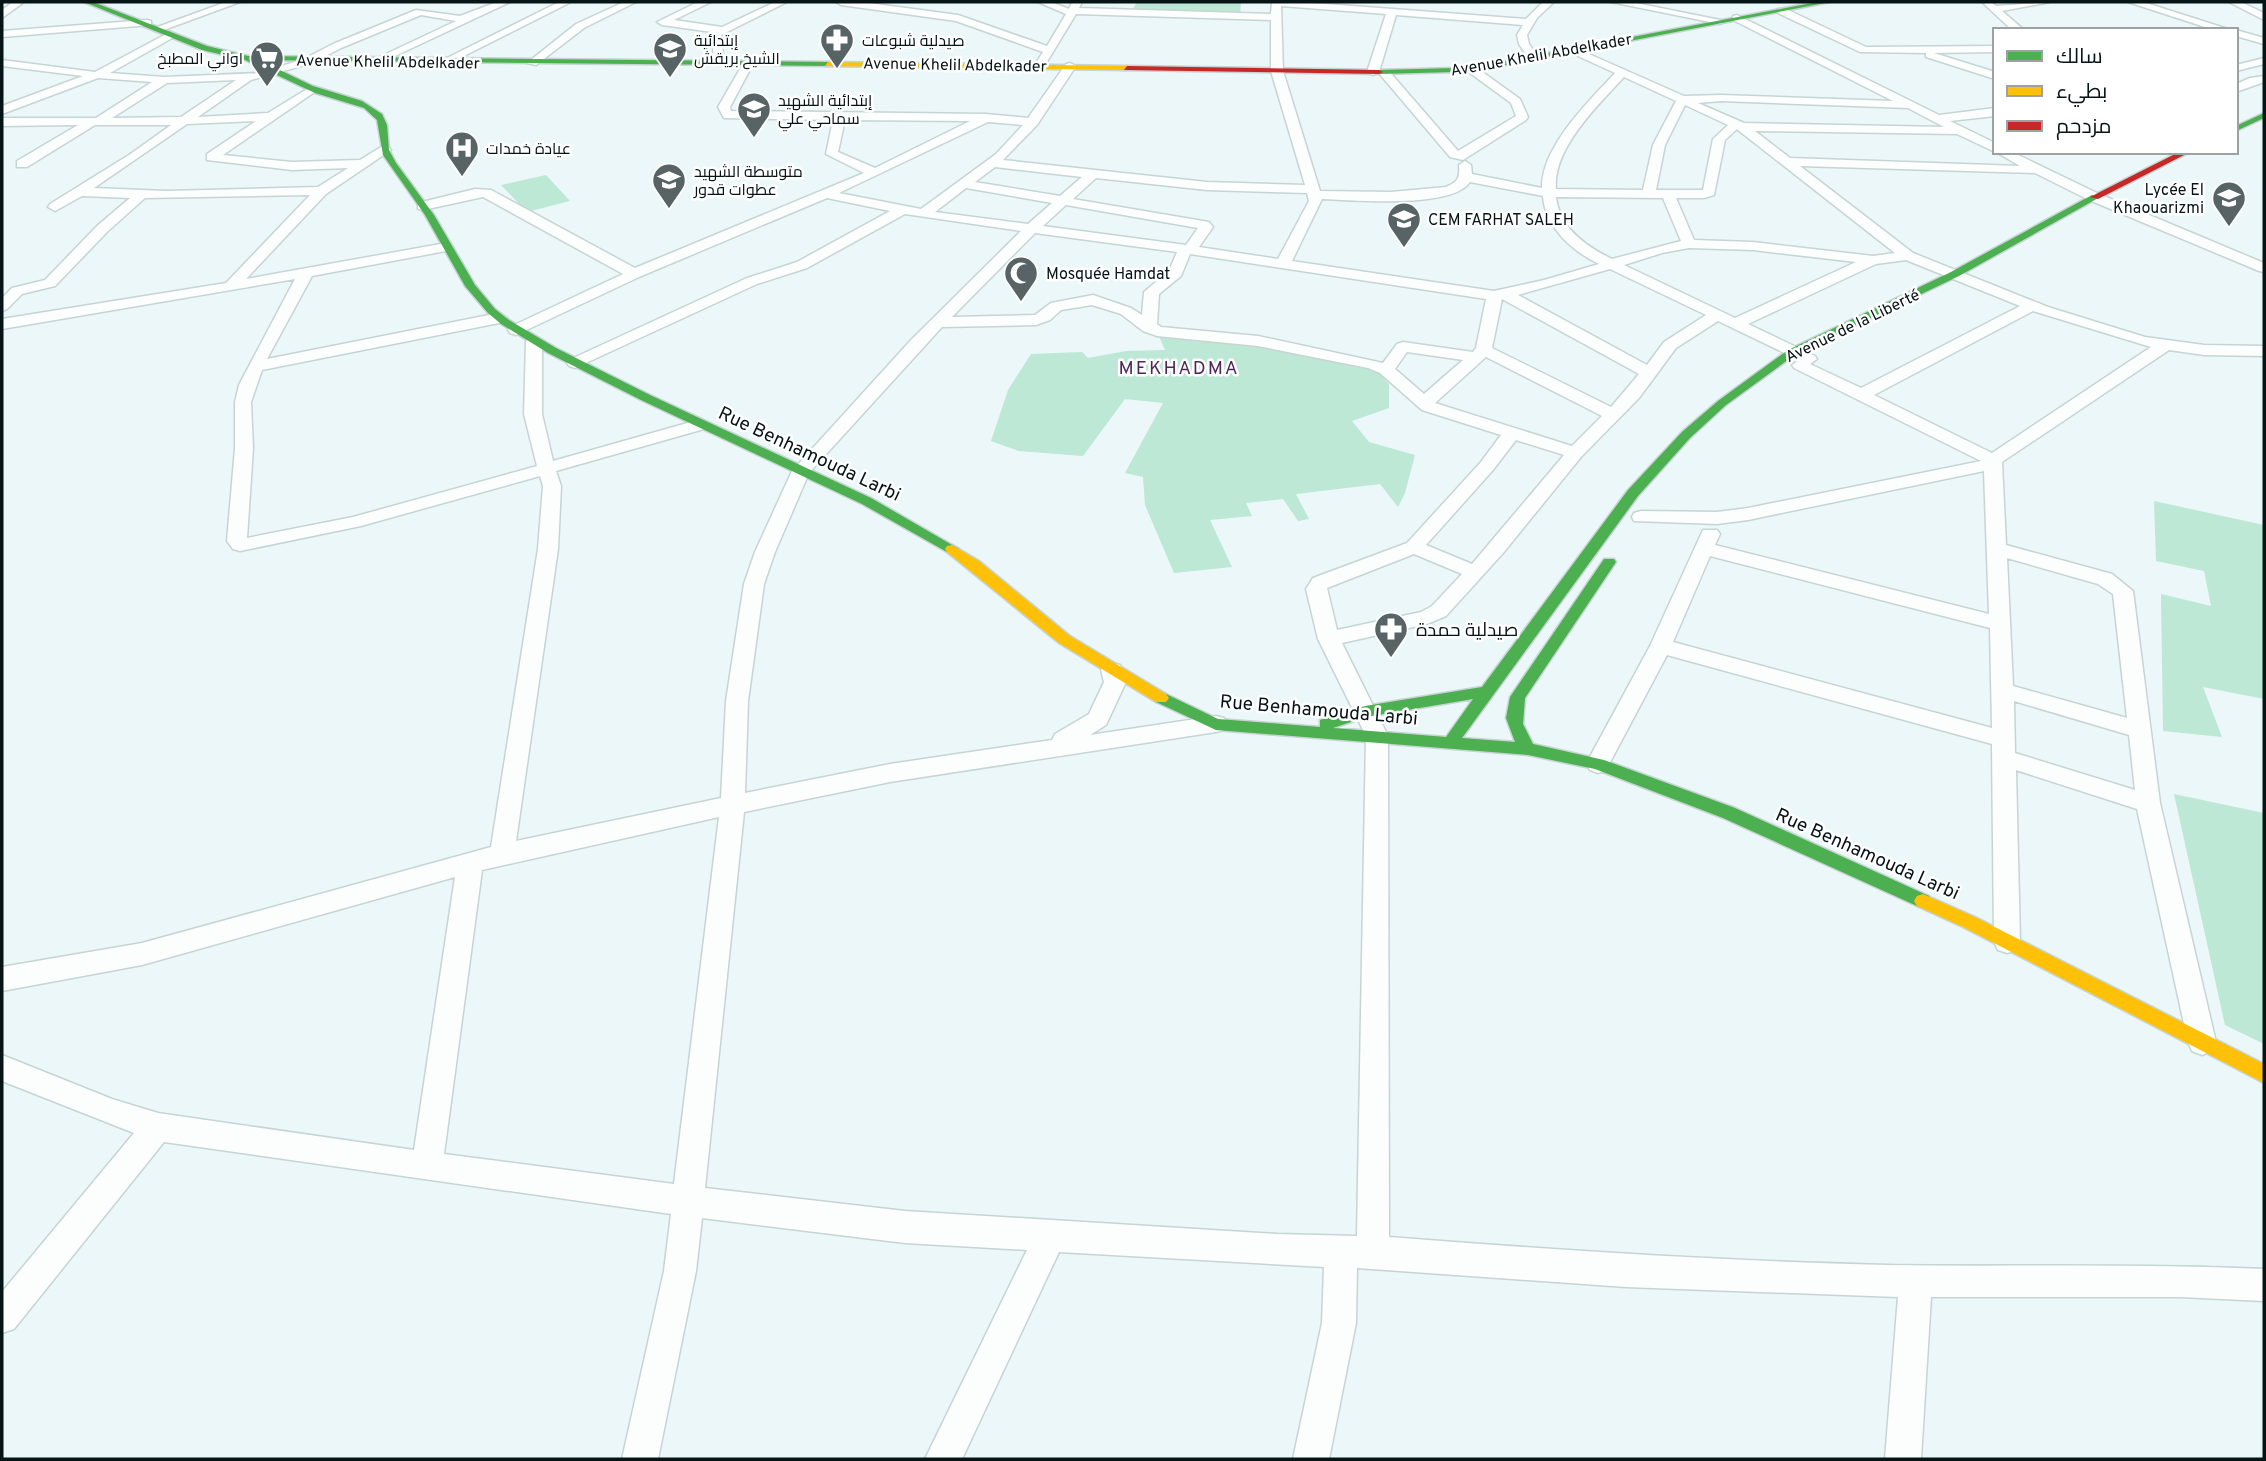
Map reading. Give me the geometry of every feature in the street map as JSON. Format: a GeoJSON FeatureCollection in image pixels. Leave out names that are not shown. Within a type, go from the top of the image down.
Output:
{"type":"FeatureCollection","features":[{"type":"Feature","properties":{"kind":"street"},"geometry":{"type":"LineString","coordinates":[[2,15],[19,2]]}},
{"type":"Feature","properties":{"kind":"street","name":"Avenue Khelil Abdelkader"},"geometry":{"type":"LineString","coordinates":[[87,2],[205,48],[248,58],[374,62],[1040,65],[1379,72],[1470,68],[1534,58],[1720,22],[1741,12],[1761,14],[1819,2]]}},
{"type":"Feature","properties":{"kind":"street"},"geometry":{"type":"LineString","coordinates":[[2,34],[158,29],[235,2]]}},
{"type":"Feature","properties":{"kind":"street"},"geometry":{"type":"LineString","coordinates":[[374,62],[505,2]]}},
{"type":"Feature","properties":{"kind":"street"},"geometry":{"type":"LineString","coordinates":[[444,62],[566,2]]}},
{"type":"Feature","properties":{"kind":"street"},"geometry":{"type":"LineString","coordinates":[[532,62],[580,26],[631,2]]}},
{"type":"Feature","properties":{"kind":"street"},"geometry":{"type":"LineString","coordinates":[[706,2],[662,22],[721,30]]}},
{"type":"Feature","properties":{"kind":"street"},"geometry":{"type":"LineString","coordinates":[[719,62],[716,36],[721,30],[782,2]]}},
{"type":"Feature","properties":{"kind":"street"},"geometry":{"type":"LineString","coordinates":[[841,2],[965,19],[1049,50]]}},
{"type":"Feature","properties":{"kind":"street"},"geometry":{"type":"LineString","coordinates":[[1043,2],[1073,9],[1275,17]]}},
{"type":"Feature","properties":{"kind":"street"},"geometry":{"type":"LineString","coordinates":[[1283,264],[1316,201],[1276,71],[1276,4],[1283,2],[1528,22]]}},
{"type":"Feature","properties":{"kind":"street"},"geometry":{"type":"LineString","coordinates":[[1534,58],[1522,40],[1528,22],[1549,2]]}},
{"type":"Feature","properties":{"kind":"street"},"geometry":{"type":"LineString","coordinates":[[1616,2],[1647,5],[1720,22]]}},
{"type":"Feature","properties":{"kind":"street"},"geometry":{"type":"LineString","coordinates":[[1984,2],[2017,28]]}},
{"type":"Feature","properties":{"kind":"street"},"geometry":{"type":"LineString","coordinates":[[1995,9],[2045,2]]}},
{"type":"Feature","properties":{"kind":"street"},"geometry":{"type":"LineString","coordinates":[[2133,2],[2219,28]]}},
{"type":"Feature","properties":{"kind":"street"},"geometry":{"type":"LineString","coordinates":[[2234,2],[2264,17]]}},
{"type":"Feature","properties":{"kind":"street"},"geometry":{"type":"LineString","coordinates":[[397,8],[513,26]]}},
{"type":"Feature","properties":{"kind":"street"},"geometry":{"type":"LineString","coordinates":[[1040,65],[1061,34],[1073,9]]}},
{"type":"Feature","properties":{"kind":"street"},"geometry":{"type":"LineString","coordinates":[[1782,10],[1862,50],[1993,49]]}},
{"type":"Feature","properties":{"kind":"street"},"geometry":{"type":"LineString","coordinates":[[2,64],[164,80],[248,77],[277,72],[308,61],[337,46],[420,12]]}},
{"type":"Feature","properties":{"kind":"street"},"geometry":{"type":"LineString","coordinates":[[1392,12],[1379,72],[1454,154],[1463,156],[1522,117],[1516,101],[1470,68]]}},
{"type":"Feature","properties":{"kind":"street"},"geometry":{"type":"LineString","coordinates":[[1741,12],[1908,105],[1993,148]]}},
{"type":"Feature","properties":{"kind":"street"},"geometry":{"type":"LineString","coordinates":[[2,110],[97,75],[158,29]]}},
{"type":"Feature","properties":{"kind":"street"},"geometry":{"type":"LineString","coordinates":[[2240,36],[2264,41]]}},
{"type":"Feature","properties":{"kind":"street"},"geometry":{"type":"LineString","coordinates":[[1573,50],[1740,125],[1908,256],[2032,306],[2124,336],[2204,350],[2264,351]]}},
{"type":"Feature","properties":{"kind":"street"},"geometry":{"type":"LineString","coordinates":[[1914,50],[1993,75]]}},
{"type":"Feature","properties":{"kind":"street","name":"Rue Benhamouda Larbi"},"geometry":{"type":"LineString","coordinates":[[248,58],[312,89],[360,103],[374,111],[385,125],[385,150],[423,206],[471,288],[499,318],[516,330],[698,425],[848,490],[914,524],[970,560],[1036,618],[1112,670],[1162,699],[1216,724],[1305,731],[1371,724],[1451,741],[1528,749],[1598,764],[1643,779],[1729,813],[2007,942],[2264,1074]]}},
{"type":"Feature","properties":{"kind":"street"},"geometry":{"type":"LineString","coordinates":[[2238,68],[2264,61]]}},
{"type":"Feature","properties":{"kind":"street"},"geometry":{"type":"LineString","coordinates":[[749,62],[724,107],[728,115],[986,118],[1033,122]]}},
{"type":"Feature","properties":{"kind":"street"},"geometry":{"type":"LineString","coordinates":[[923,214],[992,163],[1019,139],[1070,66]]}},
{"type":"Feature","properties":{"kind":"street"},"geometry":{"type":"LineString","coordinates":[[1622,72],[1580,120],[1549,172],[1547,193],[1552,217],[1564,234],[1586,252],[1734,324],[1861,395],[1993,462]]}},
{"type":"Feature","properties":{"kind":"street"},"geometry":{"type":"LineString","coordinates":[[55,208],[133,158],[248,77]]}},
{"type":"Feature","properties":{"kind":"street"},"geometry":{"type":"LineString","coordinates":[[2238,88],[2254,80],[2264,79]]}},
{"type":"Feature","properties":{"kind":"street"},"geometry":{"type":"LineString","coordinates":[[22,164],[164,80]]}},
{"type":"Feature","properties":{"kind":"street"},"geometry":{"type":"LineString","coordinates":[[312,89],[211,157],[292,166],[360,164]]}},
{"type":"Feature","properties":{"kind":"street"},"geometry":{"type":"LineString","coordinates":[[1682,100],[1721,98],[1908,105]]}},
{"type":"Feature","properties":{"kind":"street"},"geometry":{"type":"LineString","coordinates":[[1649,194],[1651,168],[1657,148],[1682,100]]}},
{"type":"Feature","properties":{"kind":"street"},"geometry":{"type":"LineString","coordinates":[[1934,119],[1993,112]]}},
{"type":"Feature","properties":{"kind":"street"},"geometry":{"type":"LineString","coordinates":[[2238,128],[2264,115]]}},
{"type":"Feature","properties":{"kind":"street"},"geometry":{"type":"LineString","coordinates":[[840,116],[832,154],[876,173]]}},
{"type":"Feature","properties":{"kind":"street"},"geometry":{"type":"LineString","coordinates":[[2,122],[184,121],[269,117]]}},
{"type":"Feature","properties":{"kind":"street"},"geometry":{"type":"LineString","coordinates":[[516,330],[634,274],[876,173],[986,118]]}},
{"type":"Feature","properties":{"kind":"street"},"geometry":{"type":"LineString","coordinates":[[1466,177],[1547,193],[1700,195],[1709,192],[1719,139],[1740,125],[1959,131]]}},
{"type":"Feature","properties":{"kind":"street"},"geometry":{"type":"LineString","coordinates":[[2238,138],[2264,126]]}},
{"type":"Feature","properties":{"kind":"street"},"geometry":{"type":"LineString","coordinates":[[232,285],[321,191],[385,150]]}},
{"type":"Feature","properties":{"kind":"street"},"geometry":{"type":"LineString","coordinates":[[2006,154],[2094,197],[2264,268]]}},
{"type":"Feature","properties":{"kind":"street","name":"Avenue de la Liberté"},"geometry":{"type":"LineString","coordinates":[[1962,277],[2094,197],[2182,154]]}},
{"type":"Feature","properties":{"kind":"street","name":"Avenue de la Liberté"},"geometry":{"type":"LineString","coordinates":[[1451,741],[1633,493],[1686,435],[1722,403],[1800,359],[1962,277],[2040,244],[2206,154]]}},
{"type":"Feature","properties":{"kind":"street"},"geometry":{"type":"LineString","coordinates":[[992,163],[1208,186],[1315,192],[1431,194],[1459,186],[1466,177],[1463,156]]}},
{"type":"Feature","properties":{"kind":"street"},"geometry":{"type":"LineString","coordinates":[[1789,162],[2038,170]]}},
{"type":"Feature","properties":{"kind":"street"},"geometry":{"type":"LineString","coordinates":[[640,1459],[680,1271],[690,1200],[733,805],[737,701],[754,584],[777,520],[802,471],[862,402],[939,322],[1030,230],[1093,174]]}},
{"type":"Feature","properties":{"kind":"street"},"geometry":{"type":"LineString","coordinates":[[965,184],[1204,225],[1206,227],[1188,250],[1175,274],[1152,292],[1149,328]]}},
{"type":"Feature","properties":{"kind":"street"},"geometry":{"type":"LineString","coordinates":[[80,192],[142,194],[321,191]]}},
{"type":"Feature","properties":{"kind":"street"},"geometry":{"type":"LineString","coordinates":[[423,206],[470,194],[486,193],[634,274]]}},
{"type":"Feature","properties":{"kind":"street"},"geometry":{"type":"LineString","coordinates":[[2,306],[17,291],[50,283],[102,229],[142,194]]}},
{"type":"Feature","properties":{"kind":"street"},"geometry":{"type":"LineString","coordinates":[[825,194],[901,211],[1501,295],[1649,373]]}},
{"type":"Feature","properties":{"kind":"street"},"geometry":{"type":"LineString","coordinates":[[1668,194],[1689,244]]}},
{"type":"Feature","properties":{"kind":"street"},"geometry":{"type":"LineString","coordinates":[[575,363],[752,281],[802,265],[901,211]]}},
{"type":"Feature","properties":{"kind":"street"},"geometry":{"type":"LineString","coordinates":[[1501,295],[1615,265],[1660,249],[1689,244],[1753,246],[1873,260],[1908,256]]}},
{"type":"Feature","properties":{"kind":"street"},"geometry":{"type":"LineString","coordinates":[[2,324],[446,247]]}},
{"type":"Feature","properties":{"kind":"street"},"geometry":{"type":"LineString","coordinates":[[1734,324],[1873,260]]}},
{"type":"Feature","properties":{"kind":"street"},"geometry":{"type":"LineString","coordinates":[[306,273],[255,366],[243,402],[244,448],[237,541],[240,545],[354,522],[548,470],[698,425]]}},
{"type":"Feature","properties":{"kind":"street"},"geometry":{"type":"LineString","coordinates":[[1424,403],[1480,353],[1501,295]]}},
{"type":"Feature","properties":{"kind":"street"},"geometry":{"type":"LineString","coordinates":[[939,322],[1036,320],[1045,317],[1056,306],[1093,300],[1126,311],[1149,328],[1164,333],[1258,341],[1358,360],[1386,370],[1424,403],[1575,453]]}},
{"type":"Feature","properties":{"kind":"street"},"geometry":{"type":"LineString","coordinates":[[1861,395],[2032,306]]}},
{"type":"Feature","properties":{"kind":"street"},"geometry":{"type":"LineString","coordinates":[[1329,639],[1434,615],[1575,453],[1613,415],[1670,345],[1716,316]]}},
{"type":"Feature","properties":{"kind":"street"},"geometry":{"type":"LineString","coordinates":[[255,366],[499,318]]}},
{"type":"Feature","properties":{"kind":"street"},"geometry":{"type":"LineString","coordinates":[[502,854],[548,549],[552,486],[536,435],[533,414],[534,341]]}},
{"type":"Feature","properties":{"kind":"street"},"geometry":{"type":"LineString","coordinates":[[1642,516],[1717,518],[1779,510],[1993,462],[2165,345]]}},
{"type":"Feature","properties":{"kind":"street"},"geometry":{"type":"LineString","coordinates":[[1386,370],[1403,347],[1480,353],[1613,415]]}},
{"type":"Feature","properties":{"kind":"street","name":"Avenue de la Liberté"},"geometry":{"type":"LineString","coordinates":[[1759,396],[1800,359]]}},
{"type":"Feature","properties":{"kind":"street"},"geometry":{"type":"LineString","coordinates":[[1311,1459],[1357,1251],[1371,724],[1329,639],[1316,589],[1320,583],[1414,547],[1487,466],[1512,433]]}},
{"type":"Feature","properties":{"kind":"street"},"geometry":{"type":"LineString","coordinates":[[1993,462],[2002,690],[2007,942]]}},
{"type":"Feature","properties":{"kind":"street"},"geometry":{"type":"LineString","coordinates":[[1598,764],[1661,646],[1717,518]]}},
{"type":"Feature","properties":{"kind":"street"},"geometry":{"type":"LineString","coordinates":[[1414,547],[1474,572]]}},
{"type":"Feature","properties":{"kind":"street"},"geometry":{"type":"LineString","coordinates":[[1704,548],[2000,624]]}},
{"type":"Feature","properties":{"kind":"street"},"geometry":{"type":"LineString","coordinates":[[1997,549],[2105,579],[2123,591],[2148,803],[2202,1042]]}},
{"type":"Feature","properties":{"kind":"street"},"geometry":{"type":"LineString","coordinates":[[1528,749],[1518,736],[1511,719],[1518,697],[1618,550]]}},
{"type":"Feature","properties":{"kind":"street"},"geometry":{"type":"LineString","coordinates":[[1661,646],[2003,749],[2148,803]]}},
{"type":"Feature","properties":{"kind":"street"},"geometry":{"type":"LineString","coordinates":[[1046,748],[1098,719],[1115,682],[1112,670]]}},
{"type":"Feature","properties":{"kind":"street"},"geometry":{"type":"LineString","coordinates":[[2002,690],[2141,730]]}},
{"type":"Feature","properties":{"kind":"street"},"geometry":{"type":"LineString","coordinates":[[1305,731],[1371,724],[1485,692]]}},
{"type":"Feature","properties":{"kind":"street"},"geometry":{"type":"LineString","coordinates":[[2,979],[142,954],[502,854],[733,805],[890,773],[1216,724]]}},
{"type":"Feature","properties":{"kind":"street"},"geometry":{"type":"LineString","coordinates":[[427,1165],[470,864]]}},
{"type":"Feature","properties":{"kind":"street"},"geometry":{"type":"LineString","coordinates":[[2,1068],[110,1112],[158,1127],[257,1143],[776,1213],[905,1227],[1277,1250],[1357,1251],[1626,1271],[1916,1281],[2264,1285]]}},
{"type":"Feature","properties":{"kind":"street"},"geometry":{"type":"LineString","coordinates":[[2,1317],[158,1127]]}},
{"type":"Feature","properties":{"kind":"street"},"geometry":{"type":"LineString","coordinates":[[943,1459],[975,1398],[1049,1236]]}},
{"type":"Feature","properties":{"kind":"street"},"geometry":{"type":"LineString","coordinates":[[1903,1459],[1916,1281]]}},
{"type":"Feature","properties":{"kind":"green space"},"geometry":{"type":"Polygon","coordinates":[[[1137,2],[1241,2],[1240,15],[1131,12],[1137,2]]]}},
{"type":"Feature","properties":{"kind":"green space"},"geometry":{"type":"Polygon","coordinates":[[[546,175],[570,201],[527,212],[501,185],[546,175]]]}},
{"type":"Feature","properties":{"kind":"green space"},"geometry":{"type":"Polygon","coordinates":[[[1158,334],[1255,341],[1266,348],[1351,362],[1375,369],[1389,384],[1389,408],[1352,421],[1369,442],[1415,455],[1405,493],[1398,507],[1380,484],[1296,494],[1309,519],[1298,521],[1283,499],[1246,503],[1252,516],[1210,520],[1232,567],[1174,573],[1145,505],[1143,477],[1125,473],[1163,403],[1125,399],[1083,456],[1019,451],[991,441],[1008,390],[1031,354],[1082,352],[1088,358],[1126,351],[1165,350],[1158,334]]]}},
{"type":"Feature","properties":{"kind":"green space"},"geometry":{"type":"Polygon","coordinates":[[[2154,501],[2264,525],[2264,699],[2203,687],[2222,737],[2163,731],[2161,594],[2211,606],[2204,571],[2156,561],[2154,501]]]}},
{"type":"Feature","properties":{"kind":"green space"},"geometry":{"type":"Polygon","coordinates":[[[2174,794],[2264,813],[2264,1044],[2225,1025],[2174,794]]]}},
{"type":"Feature","properties":{"kind":"traffic: fast"},"geometry":{"type":"LineString","coordinates":[[87,2],[205,48],[248,58],[828,64]]}},
{"type":"Feature","properties":{"kind":"traffic: fast"},"geometry":{"type":"LineString","coordinates":[[1379,72],[1455,70],[1506,63],[1827,2]]}},
{"type":"Feature","properties":{"kind":"traffic: fast"},"geometry":{"type":"LineString","coordinates":[[248,58],[310,88],[360,102],[379,116],[384,129],[385,150],[392,163],[438,229],[470,286],[505,322],[552,351],[646,398],[823,479],[952,549]]}},
{"type":"Feature","properties":{"kind":"traffic: fast"},"geometry":{"type":"LineString","coordinates":[[2238,128],[2264,115]]}},
{"type":"Feature","properties":{"kind":"traffic: fast"},"geometry":{"type":"LineString","coordinates":[[1451,741],[1633,493],[1686,435],[1722,403],[1792,352],[1955,274],[2095,197]]}},
{"type":"Feature","properties":{"kind":"traffic: fast"},"geometry":{"type":"LineString","coordinates":[[1528,749],[1519,737],[1515,724],[1514,712],[1518,697],[1609,562]]}},
{"type":"Feature","properties":{"kind":"traffic: fast"},"geometry":{"type":"LineString","coordinates":[[1326,724],[1365,712],[1485,692]]}},
{"type":"Feature","properties":{"kind":"traffic: fast"},"geometry":{"type":"LineString","coordinates":[[1161,698],[1216,724],[1528,749],[1598,764],[1729,813],[1923,901]]}},
{"type":"Feature","properties":{"kind":"traffic: slow"},"geometry":{"type":"LineString","coordinates":[[828,64],[1127,68]]}},
{"type":"Feature","properties":{"kind":"traffic: slow"},"geometry":{"type":"LineString","coordinates":[[952,549],[1065,639],[1161,698]]}},
{"type":"Feature","properties":{"kind":"traffic: slow"},"geometry":{"type":"LineString","coordinates":[[1923,901],[2264,1074]]}},
{"type":"Feature","properties":{"kind":"traffic: jam"},"geometry":{"type":"LineString","coordinates":[[1127,68],[1379,72]]}},
{"type":"Feature","properties":{"kind":"traffic: jam"},"geometry":{"type":"LineString","coordinates":[[2095,197],[2182,154]]}},
{"type":"Feature","properties":{"kind":"place","name":"صيدلية شبوعات"},"geometry":{"type":"Point","coordinates":[837,70]}},
{"type":"Feature","properties":{"kind":"place","name":"إبتدائية الشيخ بريقش"},"geometry":{"type":"Point","coordinates":[670,79]}},
{"type":"Feature","properties":{"kind":"place","name":"اواني المطبخ"},"geometry":{"type":"Point","coordinates":[267,88]}},
{"type":"Feature","properties":{"kind":"place","name":"إبتدائية الشهيد سماحي علي"},"geometry":{"type":"Point","coordinates":[754,139]}},
{"type":"Feature","properties":{"kind":"place","name":"عيادة خمدات"},"geometry":{"type":"Point","coordinates":[462,178]}},
{"type":"Feature","properties":{"kind":"place","name":"متوسطة الشهيد عطوات قدور"},"geometry":{"type":"Point","coordinates":[669,210]}},
{"type":"Feature","properties":{"kind":"place","name":"Lycée El Khaouarizmi"},"geometry":{"type":"Point","coordinates":[2229,228]}},
{"type":"Feature","properties":{"kind":"place","name":"CEM FARHAT SALEH"},"geometry":{"type":"Point","coordinates":[1404,249]}},
{"type":"Feature","properties":{"kind":"place","name":"Mosquée Hamdat"},"geometry":{"type":"Point","coordinates":[1021,303]}},
{"type":"Feature","properties":{"kind":"place","name":"صيدلية حمدة"},"geometry":{"type":"Point","coordinates":[1391,659]}},
{"type":"Feature","properties":{"kind":"district","name":"MEKHADMA"},"geometry":{"type":"Point","coordinates":[1179,367]}}]}
